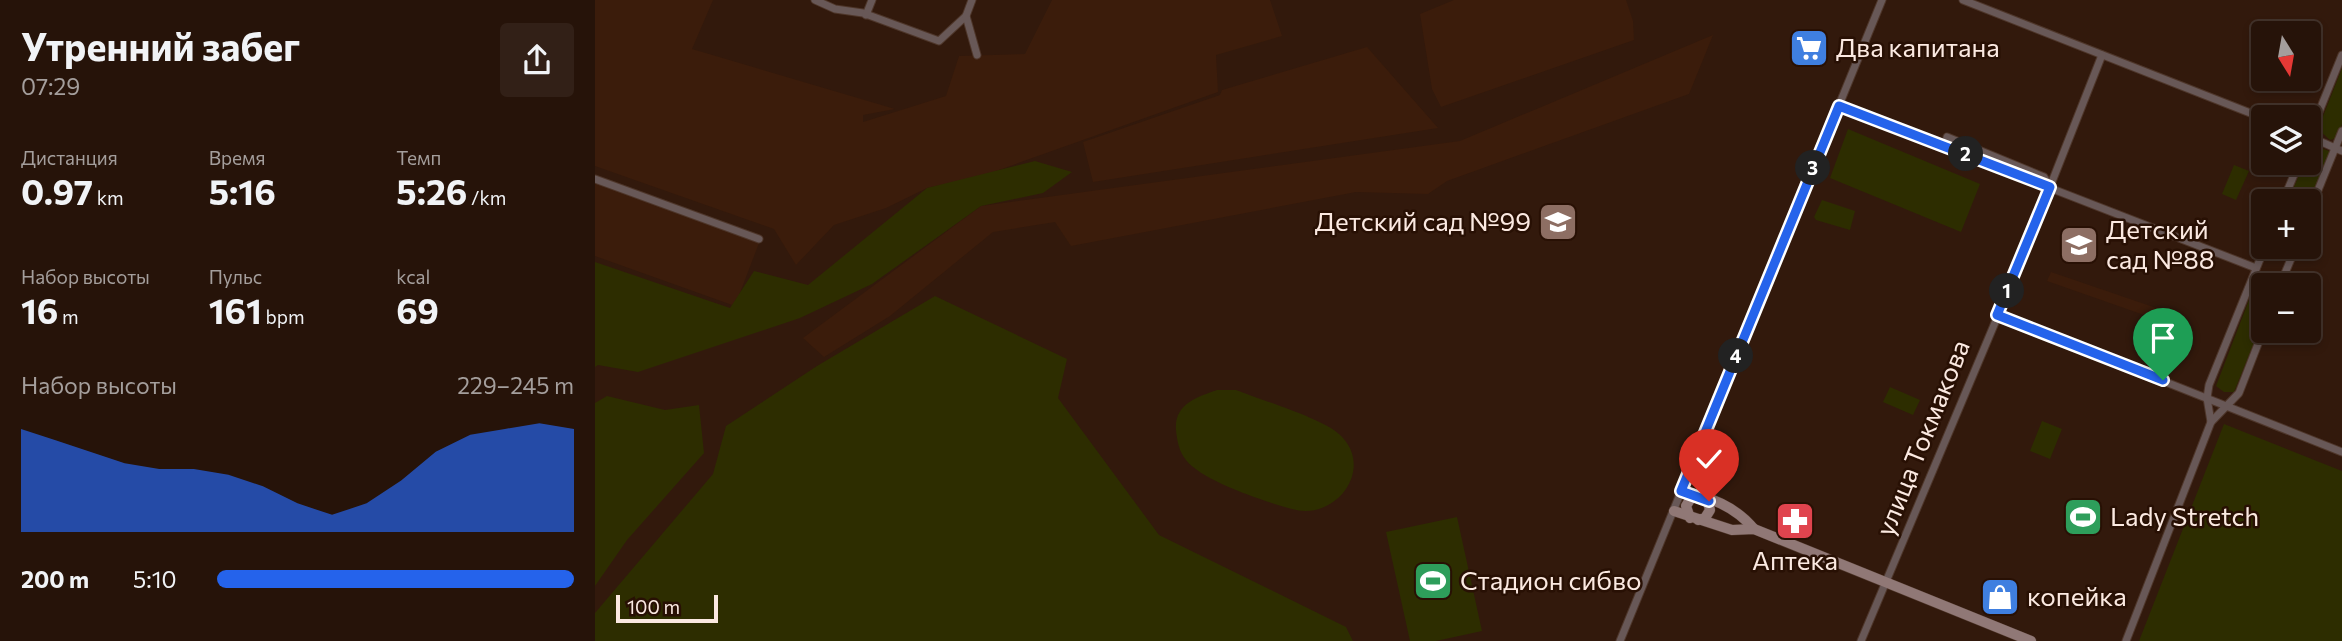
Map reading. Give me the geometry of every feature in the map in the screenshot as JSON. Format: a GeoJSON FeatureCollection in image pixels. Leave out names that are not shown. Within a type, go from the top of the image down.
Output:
{"type":"FeatureCollection","features":[{"type":"Feature","properties":{"kind":"street"},"geometry":{"type":"LineString","coordinates":[[815,0],[835,9],[866,15],[939,41],[966,16],[972,0]]}},
{"type":"Feature","properties":{"kind":"street"},"geometry":{"type":"LineString","coordinates":[[866,15],[872,0]]}},
{"type":"Feature","properties":{"kind":"street"},"geometry":{"type":"LineString","coordinates":[[1620,641],[1882,0]]}},
{"type":"Feature","properties":{"kind":"street"},"geometry":{"type":"LineString","coordinates":[[1963,0],[2251,113]]}},
{"type":"Feature","properties":{"kind":"street"},"geometry":{"type":"LineString","coordinates":[[966,16],[977,55]]}},
{"type":"Feature","properties":{"kind":"street","name":"улица Токмакова"},"geometry":{"type":"LineString","coordinates":[[1861,641],[2050,187],[2102,55]]}},
{"type":"Feature","properties":{"kind":"street"},"geometry":{"type":"LineString","coordinates":[[2321,107],[2342,55]]}},
{"type":"Feature","properties":{"kind":"street"},"geometry":{"type":"LineString","coordinates":[[1839,106],[2256,268]]}},
{"type":"Feature","properties":{"kind":"street"},"geometry":{"type":"LineString","coordinates":[[2320,189],[2339,149],[2342,131]]}},
{"type":"Feature","properties":{"kind":"street"},"geometry":{"type":"LineString","coordinates":[[1947,137],[2043,177],[2050,187]]}},
{"type":"Feature","properties":{"kind":"street"},"geometry":{"type":"LineString","coordinates":[[2321,142],[2339,149]]}},
{"type":"Feature","properties":{"kind":"street"},"geometry":{"type":"LineString","coordinates":[[595,179],[759,239]]}},
{"type":"Feature","properties":{"kind":"street"},"geometry":{"type":"LineString","coordinates":[[2211,422],[2207,398],[2209,385],[2260,259]]}},
{"type":"Feature","properties":{"kind":"street"},"geometry":{"type":"LineString","coordinates":[[1997,315],[2342,452]]}},
{"type":"Feature","properties":{"kind":"street"},"geometry":{"type":"LineString","coordinates":[[2126,641],[2211,422],[2239,393],[2258,343]]}},
{"type":"Feature","properties":{"kind":"street"},"geometry":{"type":"LineString","coordinates":[[1681,491],[1703,496],[1742,514],[1754,529]]}},
{"type":"Feature","properties":{"kind":"street"},"geometry":{"type":"LineString","coordinates":[[1694,519],[1705,518],[1710,510],[1703,496]]}},
{"type":"Feature","properties":{"kind":"street"},"geometry":{"type":"LineString","coordinates":[[1694,519],[1686,506],[1691,498],[1703,496]]}},
{"type":"Feature","properties":{"kind":"street"},"geometry":{"type":"LineString","coordinates":[[1674,511],[1732,530],[1754,529],[2031,641]]}},
{"type":"Feature","properties":{"kind":"shaded area"},"geometry":{"type":"Polygon","coordinates":[[[595,0],[713,0],[692,49],[895,109],[863,115],[863,122],[946,96],[959,56],[1025,54],[1052,0],[1270,0],[1282,36],[1216,55],[1218,92],[979,177],[927,188],[886,208],[834,225],[796,265],[774,229],[595,166],[595,0]]]}},
{"type":"Feature","properties":{"kind":"shaded area"},"geometry":{"type":"Polygon","coordinates":[[[1454,0],[1626,0],[1633,21],[1634,40],[1441,107],[1432,89],[1420,14],[1454,0]]]}},
{"type":"Feature","properties":{"kind":"shaded area"},"geometry":{"type":"Polygon","coordinates":[[[1713,35],[1689,94],[1447,181],[1428,194],[1356,192],[1071,246],[1055,222],[993,232],[890,316],[824,357],[803,338],[981,206],[1460,141],[1713,35]]]}},
{"type":"Feature","properties":{"kind":"shaded area"},"geometry":{"type":"Polygon","coordinates":[[[1367,47],[1438,128],[1093,182],[1083,142],[1220,95],[1222,90],[1367,47]]]}},
{"type":"Feature","properties":{"kind":"shaded area"},"geometry":{"type":"Polygon","coordinates":[[[2342,68],[2342,124],[2337,138],[2330,140],[2321,132],[2321,121],[2342,68]]]}},
{"type":"Feature","properties":{"kind":"shaded area"},"geometry":{"type":"Polygon","coordinates":[[[1848,129],[1980,184],[1961,232],[1830,178],[1848,129]]]}},
{"type":"Feature","properties":{"kind":"shaded area"},"geometry":{"type":"Polygon","coordinates":[[[2321,148],[2329,151],[2329,157],[2316,189],[2293,189],[2299,175],[2321,175],[2321,148]]]}},
{"type":"Feature","properties":{"kind":"shaded area"},"geometry":{"type":"Polygon","coordinates":[[[1035,161],[1072,172],[1043,193],[981,206],[872,284],[800,318],[638,372],[598,365],[595,367],[595,262],[730,308],[754,271],[808,285],[927,188],[1035,161]]]}},
{"type":"Feature","properties":{"kind":"shaded area"},"geometry":{"type":"Polygon","coordinates":[[[2234,165],[2249,171],[2236,200],[2222,194],[2234,165]]]}},
{"type":"Feature","properties":{"kind":"shaded area"},"geometry":{"type":"Polygon","coordinates":[[[595,183],[759,243],[735,306],[595,256],[595,183]]]}},
{"type":"Feature","properties":{"kind":"shaded area"},"geometry":{"type":"Polygon","coordinates":[[[1822,200],[1855,211],[1850,230],[1816,220],[1814,217],[1822,200]]]}},
{"type":"Feature","properties":{"kind":"shaded area"},"geometry":{"type":"Polygon","coordinates":[[[2051,272],[2168,312],[2164,322],[2047,281],[2051,272]]]}},
{"type":"Feature","properties":{"kind":"shaded area"},"geometry":{"type":"Polygon","coordinates":[[[2251,295],[2251,343],[2254,343],[2234,392],[2224,392],[2216,386],[2251,295]]]}},
{"type":"Feature","properties":{"kind":"shaded area"},"geometry":{"type":"Polygon","coordinates":[[[935,296],[1067,359],[1058,398],[1159,535],[1346,627],[1353,641],[595,641],[595,613],[713,474],[726,426],[817,366],[935,296]]]}},
{"type":"Feature","properties":{"kind":"shaded area"},"geometry":{"type":"Polygon","coordinates":[[[1890,387],[1920,400],[1913,415],[1883,402],[1890,387]]]}},
{"type":"Feature","properties":{"kind":"shaded area"},"geometry":{"type":"Polygon","coordinates":[[[1217,390],[1236,390],[1305,416],[1339,434],[1349,447],[1354,461],[1352,476],[1346,489],[1336,500],[1324,507],[1308,511],[1292,509],[1235,490],[1194,468],[1180,450],[1176,421],[1188,403],[1217,390]]]}},
{"type":"Feature","properties":{"kind":"shaded area"},"geometry":{"type":"Polygon","coordinates":[[[607,396],[665,410],[699,405],[704,453],[627,540],[595,586],[595,403],[607,396]]]}},
{"type":"Feature","properties":{"kind":"shaded area"},"geometry":{"type":"Polygon","coordinates":[[[2042,421],[2062,429],[2050,459],[2030,451],[2042,421]]]}},
{"type":"Feature","properties":{"kind":"shaded area"},"geometry":{"type":"Polygon","coordinates":[[[2224,424],[2342,471],[2342,641],[2139,641],[2224,424]]]}},
{"type":"Feature","properties":{"kind":"shaded area"},"geometry":{"type":"Polygon","coordinates":[[[1457,517],[1482,631],[1436,641],[1410,641],[1386,532],[1457,517]]]}},
{"type":"Feature","properties":{"kind":"place","name":"Два капитана"},"geometry":{"type":"Point","coordinates":[1809,48]}},
{"type":"Feature","properties":{"kind":"place","name":"Детский сад №99"},"geometry":{"type":"Point","coordinates":[1558,222]}},
{"type":"Feature","properties":{"kind":"place","name":"Детский сад №88"},"geometry":{"type":"Point","coordinates":[2079,245]}},
{"type":"Feature","properties":{"kind":"place","name":"Lady Stretch"},"geometry":{"type":"Point","coordinates":[2083,517]}},
{"type":"Feature","properties":{"kind":"place","name":"Аптека"},"geometry":{"type":"Point","coordinates":[1795,521]}},
{"type":"Feature","properties":{"kind":"place","name":"Стадион сибво"},"geometry":{"type":"Point","coordinates":[1433,581]}},
{"type":"Feature","properties":{"kind":"place","name":"копейка"},"geometry":{"type":"Point","coordinates":[2000,597]}},
{"type":"Feature","properties":{"kind":"route"},"geometry":{"type":"LineString","coordinates":[[1709,501],[1707,498],[1681,491],[1839,106],[2050,187],[1997,315],[2163,380]]}}]}
